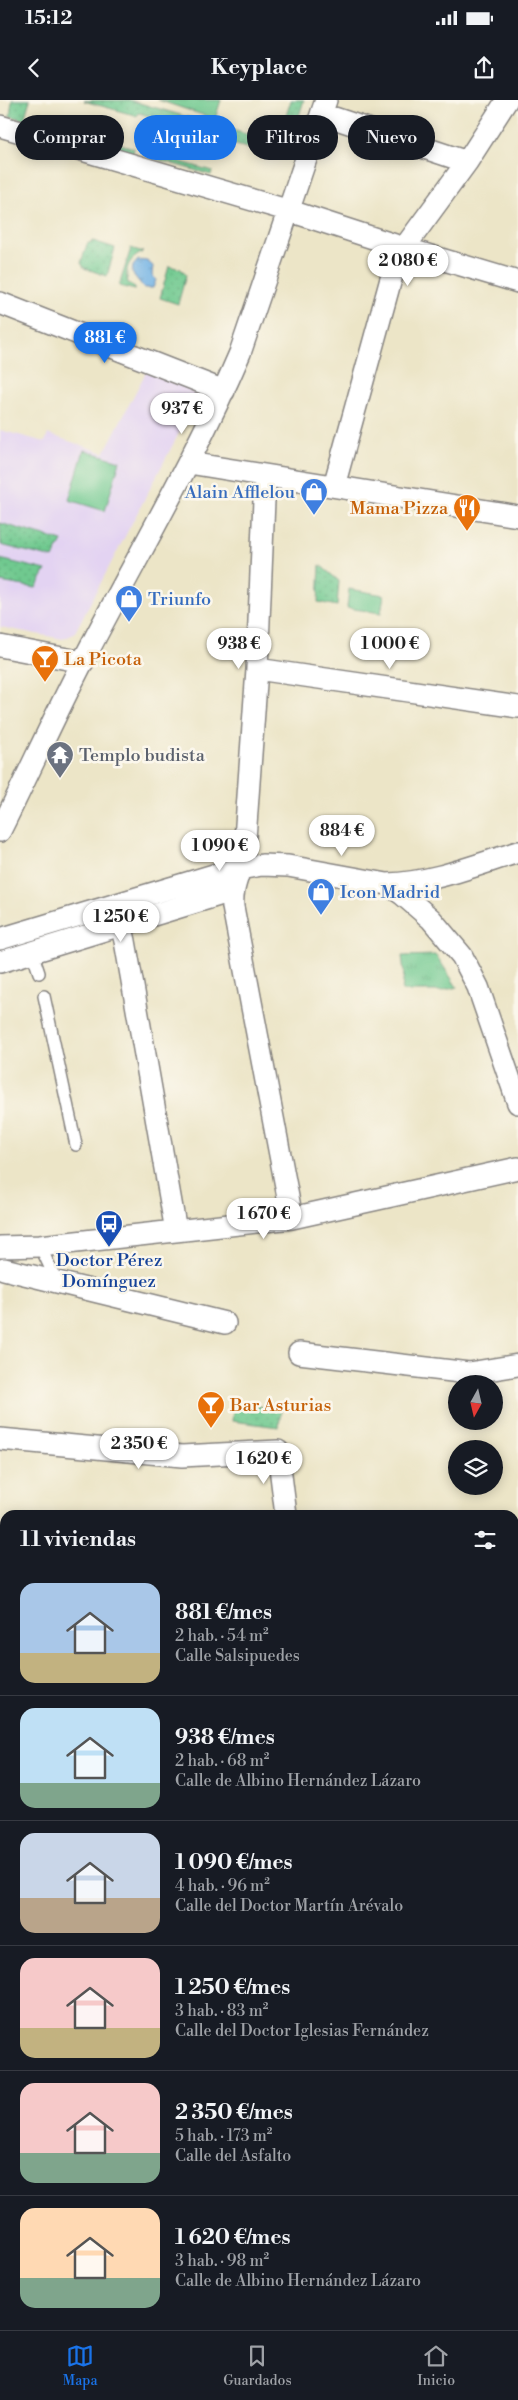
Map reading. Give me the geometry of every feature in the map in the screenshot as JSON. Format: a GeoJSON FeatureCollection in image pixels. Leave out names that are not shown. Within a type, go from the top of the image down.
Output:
{"type":"FeatureCollection","features":[{"type":"Feature","properties":{"kind":"street"},"geometry":{"type":"LineString","coordinates":[[334,486],[394,268],[404,248],[467,162],[507,100]]}},
{"type":"Feature","properties":{"kind":"street"},"geometry":{"type":"LineString","coordinates":[[0,831],[82,662],[189,463],[224,391],[240,353],[324,107],[467,162]]}},
{"type":"Feature","properties":{"kind":"street"},"geometry":{"type":"LineString","coordinates":[[0,126],[290,210],[404,248],[518,282]]}},
{"type":"Feature","properties":{"kind":"street"},"geometry":{"type":"LineString","coordinates":[[0,304],[224,391]]}},
{"type":"Feature","properties":{"kind":"street"},"geometry":{"type":"LineString","coordinates":[[189,463],[518,516]]}},
{"type":"Feature","properties":{"kind":"street"},"geometry":{"type":"LineString","coordinates":[[265,476],[257,669],[242,868],[232,891],[233,907],[292,1218]]}},
{"type":"Feature","properties":{"kind":"street"},"geometry":{"type":"LineString","coordinates":[[0,646],[82,662]]}},
{"type":"Feature","properties":{"kind":"street"},"geometry":{"type":"LineString","coordinates":[[257,669],[518,707]]}},
{"type":"Feature","properties":{"kind":"street"},"geometry":{"type":"LineString","coordinates":[[0,939],[227,870],[262,865],[288,866],[387,884],[426,880],[518,852]]}},
{"type":"Feature","properties":{"kind":"street"},"geometry":{"type":"LineString","coordinates":[[387,884],[425,912],[462,956],[478,987],[518,1103]]}},
{"type":"Feature","properties":{"kind":"street"},"geometry":{"type":"LineString","coordinates":[[0,962],[232,891]]}},
{"type":"Feature","properties":{"kind":"street"},"geometry":{"type":"LineString","coordinates":[[110,906],[121,924],[176,1231]]}},
{"type":"Feature","properties":{"kind":"street"},"geometry":{"type":"LineString","coordinates":[[0,1247],[40,1246],[292,1218],[518,1168]]}},
{"type":"Feature","properties":{"kind":"street"},"geometry":{"type":"LineString","coordinates":[[4,1269],[226,1323]]}},
{"type":"Feature","properties":{"kind":"street"},"geometry":{"type":"LineString","coordinates":[[299,1353],[469,1373],[518,1365]]}},
{"type":"Feature","properties":{"kind":"street"},"geometry":{"type":"LineString","coordinates":[[0,1439],[182,1456],[278,1451],[285,1510]]}},
{"type":"Feature","properties":{"kind":"lane"},"geometry":{"type":"LineString","coordinates":[[28,931],[39,973]]}},
{"type":"Feature","properties":{"kind":"lane"},"geometry":{"type":"LineString","coordinates":[[44,996],[76,1145]]}},
{"type":"Feature","properties":{"kind":"lane"},"geometry":{"type":"LineString","coordinates":[[40,1246],[57,1282]]}},
{"type":"Feature","properties":{"kind":"shaded area"},"geometry":{"type":"Polygon","coordinates":[[[146,372],[201,391],[74,634],[63,639],[0,627],[0,430],[45,442],[48,434],[104,453],[146,372]]]}},
{"type":"Feature","properties":{"kind":"green space"},"geometry":{"type":"Polygon","coordinates":[[[12,100],[30,100],[26,115],[15,115],[15,117],[10,116],[12,100]]]}},
{"type":"Feature","properties":{"kind":"green space"},"geometry":{"type":"Polygon","coordinates":[[[129,100],[181,115],[146,115],[139,113],[134,115],[84,101],[129,100]]]}},
{"type":"Feature","properties":{"kind":"green space"},"geometry":{"type":"Polygon","coordinates":[[[158,100],[221,100],[216,115],[203,115],[158,100]]]}},
{"type":"Feature","properties":{"kind":"green space"},"geometry":{"type":"Polygon","coordinates":[[[291,100],[304,100],[299,115],[286,115],[291,100]]]}},
{"type":"Feature","properties":{"kind":"green space"},"geometry":{"type":"Polygon","coordinates":[[[237,131],[247,134],[247,148],[237,145],[237,131]]]}},
{"type":"Feature","properties":{"kind":"green space"},"geometry":{"type":"Polygon","coordinates":[[[124,145],[134,148],[133,153],[124,150],[124,145]]]}},
{"type":"Feature","properties":{"kind":"green space"},"geometry":{"type":"Polygon","coordinates":[[[160,160],[175,160],[212,171],[211,175],[160,160]]]}},
{"type":"Feature","properties":{"kind":"green space"},"geometry":{"type":"Polygon","coordinates":[[[93,241],[115,248],[107,276],[84,268],[81,263],[87,244],[93,241]]]}},
{"type":"Feature","properties":{"kind":"green space"},"geometry":{"type":"Polygon","coordinates":[[[131,248],[143,252],[131,260],[127,272],[128,283],[135,287],[135,290],[119,286],[131,248]]]}},
{"type":"Feature","properties":{"kind":"green space"},"geometry":{"type":"Polygon","coordinates":[[[169,266],[181,269],[186,275],[178,304],[160,298],[169,266]]]}},
{"type":"Feature","properties":{"kind":"green space"},"geometry":{"type":"Polygon","coordinates":[[[84,450],[120,461],[105,511],[69,500],[84,450]]]}},
{"type":"Feature","properties":{"kind":"green space"},"geometry":{"type":"Polygon","coordinates":[[[0,523],[62,541],[53,558],[1,545],[0,523]]]}},
{"type":"Feature","properties":{"kind":"green space"},"geometry":{"type":"Polygon","coordinates":[[[0,559],[46,570],[36,588],[0,582],[0,559]]]}},
{"type":"Feature","properties":{"kind":"green space"},"geometry":{"type":"Polygon","coordinates":[[[320,565],[339,581],[337,606],[318,602],[320,565]]]}},
{"type":"Feature","properties":{"kind":"green space"},"geometry":{"type":"Polygon","coordinates":[[[349,589],[384,595],[381,613],[347,608],[349,589]]]}},
{"type":"Feature","properties":{"kind":"green space"},"geometry":{"type":"Polygon","coordinates":[[[436,955],[457,987],[442,991],[402,991],[404,972],[402,956],[436,955]]]}},
{"type":"Feature","properties":{"kind":"green space"},"geometry":{"type":"Polygon","coordinates":[[[234,1403],[281,1409],[279,1427],[232,1421],[234,1403]]]}},
{"type":"Feature","properties":{"kind":"water"},"geometry":{"type":"Polygon","coordinates":[[[138,260],[147,261],[153,266],[152,275],[156,280],[153,288],[144,288],[132,273],[133,266],[138,260]]]}},
{"type":"Feature","properties":{"kind":"place","name":"Alain Afflelou"},"geometry":{"type":"Point","coordinates":[314,516]}},
{"type":"Feature","properties":{"kind":"place","name":"Mama Pizza"},"geometry":{"type":"Point","coordinates":[467,532]}},
{"type":"Feature","properties":{"kind":"place","name":"Triunfo"},"geometry":{"type":"Point","coordinates":[129,623]}},
{"type":"Feature","properties":{"kind":"place","name":"La Picota"},"geometry":{"type":"Point","coordinates":[45,683]}},
{"type":"Feature","properties":{"kind":"place","name":"Templo budista"},"geometry":{"type":"Point","coordinates":[60,779]}},
{"type":"Feature","properties":{"kind":"place","name":"Icon Madrid"},"geometry":{"type":"Point","coordinates":[321,916]}},
{"type":"Feature","properties":{"kind":"place","name":"Doctor Pérez Domínguez"},"geometry":{"type":"Point","coordinates":[109,1248]}},
{"type":"Feature","properties":{"kind":"place","name":"Bar Asturias"},"geometry":{"type":"Point","coordinates":[211,1429]}}]}
